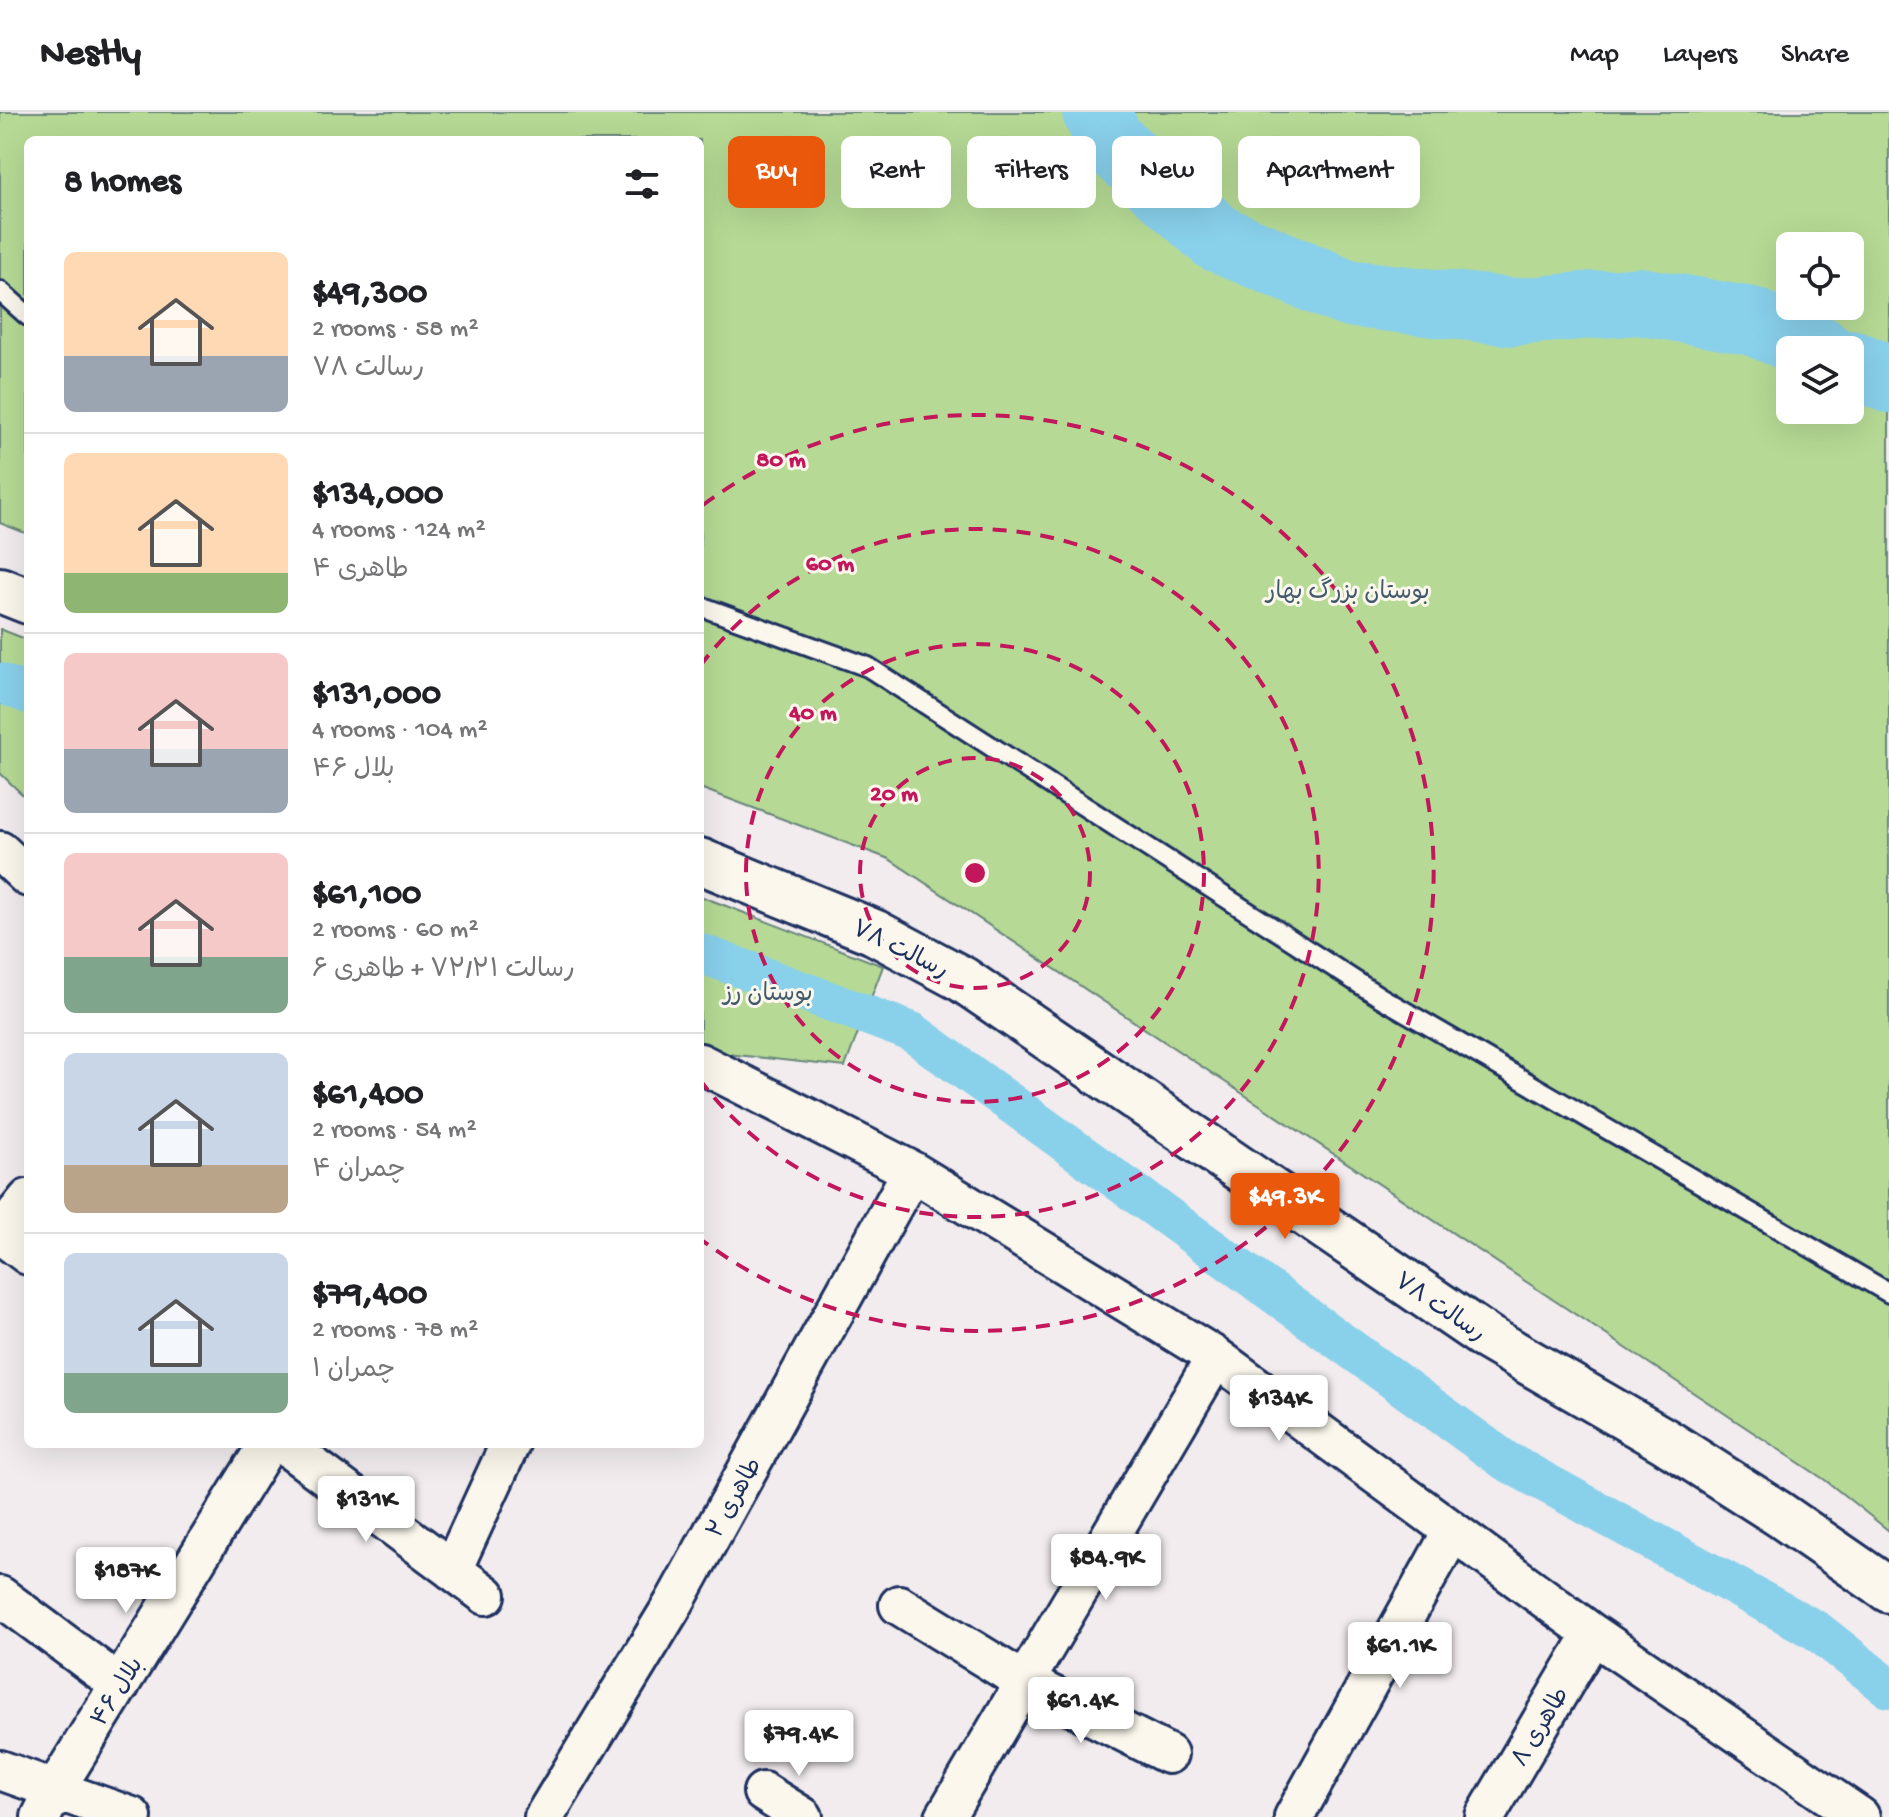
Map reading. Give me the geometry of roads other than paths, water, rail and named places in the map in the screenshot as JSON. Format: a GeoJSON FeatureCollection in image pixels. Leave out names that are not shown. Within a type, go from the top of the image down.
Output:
{"type":"FeatureCollection","features":[{"type":"Feature","properties":{"kind":"street"},"geometry":{"type":"LineString","coordinates":[[0,590],[24,599]]}},
{"type":"Feature","properties":{"kind":"street"},"geometry":{"type":"LineString","coordinates":[[0,851],[24,873]]}},
{"type":"Feature","properties":{"kind":"street","name":"رسالت ۷۸"},"geometry":{"type":"LineString","coordinates":[[704,863],[874,932],[962,979],[1486,1337],[1665,1441],[1889,1590]]}},
{"type":"Feature","properties":{"kind":"street"},"geometry":{"type":"LineString","coordinates":[[704,1065],[912,1171],[1216,1357],[1593,1634],[1860,1817]]}},
{"type":"Feature","properties":{"kind":"street","name":"طاهری ۲"},"geometry":{"type":"LineString","coordinates":[[544,1817],[674,1603],[912,1171]]}},
{"type":"Feature","properties":{"kind":"street"},"geometry":{"type":"LineString","coordinates":[[24,1204],[0,1234],[24,1252]]}},
{"type":"Feature","properties":{"kind":"street"},"geometry":{"type":"LineString","coordinates":[[945,1817],[1216,1357]]}},
{"type":"Feature","properties":{"kind":"street","name":"بلال ۴۶"},"geometry":{"type":"LineString","coordinates":[[48,1804],[266,1448]]}},
{"type":"Feature","properties":{"kind":"street"},"geometry":{"type":"LineString","coordinates":[[288,1448],[486,1595]]}},
{"type":"Feature","properties":{"kind":"street"},"geometry":{"type":"LineString","coordinates":[[452,1570],[508,1448]]}},
{"type":"Feature","properties":{"kind":"street"},"geometry":{"type":"LineString","coordinates":[[1294,1817],[1452,1532]]}},
{"type":"Feature","properties":{"kind":"street"},"geometry":{"type":"LineString","coordinates":[[0,1596],[120,1685]]}},
{"type":"Feature","properties":{"kind":"street"},"geometry":{"type":"LineString","coordinates":[[899,1605],[1023,1681],[1168,1754]]}},
{"type":"Feature","properties":{"kind":"street","name":"طاهری ۸"},"geometry":{"type":"LineString","coordinates":[[1485,1817],[1593,1634]]}},
{"type":"Feature","properties":{"kind":"street"},"geometry":{"type":"LineString","coordinates":[[0,1770],[48,1804],[132,1817]]}},
{"type":"Feature","properties":{"kind":"street"},"geometry":{"type":"LineString","coordinates":[[763,1792],[803,1817]]}},
{"type":"Feature","properties":{"kind":"lane"},"geometry":{"type":"LineString","coordinates":[[0,291],[24,312]]}},
{"type":"Feature","properties":{"kind":"lane"},"geometry":{"type":"LineString","coordinates":[[704,607],[868,667],[1380,997],[1889,1293]]}},
{"type":"Feature","properties":{"kind":"waterway"},"geometry":{"type":"LineString","coordinates":[[1096,112],[1111,142],[1217,238],[1347,293],[1513,312],[1639,301],[1751,321],[1787,336]]}},
{"type":"Feature","properties":{"kind":"waterway"},"geometry":{"type":"LineString","coordinates":[[1864,369],[1889,379]]}},
{"type":"Feature","properties":{"kind":"waterway"},"geometry":{"type":"LineString","coordinates":[[0,683],[24,692]]}},
{"type":"Feature","properties":{"kind":"waterway"},"geometry":{"type":"LineString","coordinates":[[704,954],[912,1032],[1506,1461],[1817,1631],[1889,1688]]}},
{"type":"Feature","properties":{"kind":"park label","name":"بوستان بزرگ بهار"},"geometry":{"type":"Point","coordinates":[1348,590]}},
{"type":"Feature","properties":{"kind":"park label","name":"بوستان رز"},"geometry":{"type":"Point","coordinates":[768,992]}}]}
